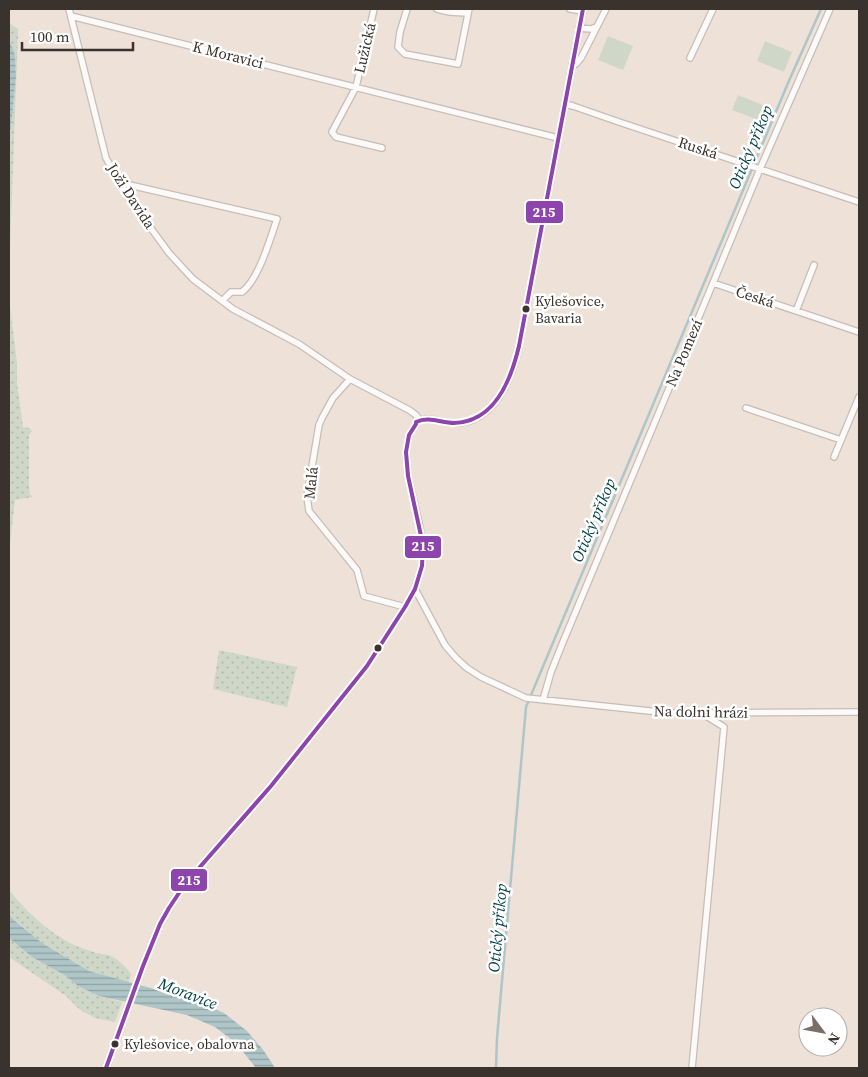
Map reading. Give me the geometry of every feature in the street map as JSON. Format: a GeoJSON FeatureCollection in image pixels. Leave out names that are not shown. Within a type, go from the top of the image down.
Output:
{"type":"FeatureCollection","features":[{"type":"Feature","properties":{"kind":"street","name":"Joži Davida"},"geometry":{"type":"LineString","coordinates":[[69,9],[106,158],[128,196],[169,253],[193,279],[233,309],[298,344],[350,379],[409,410],[419,420]]}},
{"type":"Feature","properties":{"kind":"street","name":"Lužická"},"geometry":{"type":"LineString","coordinates":[[356,87],[374,9]]}},
{"type":"Feature","properties":{"kind":"street"},"geometry":{"type":"LineString","coordinates":[[407,9],[400,32],[398,48],[405,54],[458,64],[468,11],[450,12],[437,9]]}},
{"type":"Feature","properties":{"kind":"street"},"geometry":{"type":"LineString","coordinates":[[106,1068],[143,966],[160,924],[169,908],[185,884],[271,786],[367,666],[415,589],[422,566],[423,546],[408,476],[406,452],[410,432],[416,422],[425,418],[454,423],[472,420],[482,415],[502,395],[509,381],[515,366],[519,346],[583,10],[570,9]]}},
{"type":"Feature","properties":{"kind":"street"},"geometry":{"type":"LineString","coordinates":[[601,9],[602,17]]}},
{"type":"Feature","properties":{"kind":"street"},"geometry":{"type":"LineString","coordinates":[[572,65],[580,60],[606,9]]}},
{"type":"Feature","properties":{"kind":"street"},"geometry":{"type":"LineString","coordinates":[[690,58],[713,9]]}},
{"type":"Feature","properties":{"kind":"street","name":"Na Pomezí"},"geometry":{"type":"LineString","coordinates":[[543,700],[563,642],[713,283],[758,168],[830,9]]}},
{"type":"Feature","properties":{"kind":"street","name":"K Moravici"},"geometry":{"type":"LineString","coordinates":[[71,16],[356,87]]}},
{"type":"Feature","properties":{"kind":"street"},"geometry":{"type":"LineString","coordinates":[[579,28],[593,29],[598,25]]}},
{"type":"Feature","properties":{"kind":"street"},"geometry":{"type":"LineString","coordinates":[[382,148],[336,138],[332,133],[356,87],[558,138]]}},
{"type":"Feature","properties":{"kind":"street","name":"Ruská"},"geometry":{"type":"LineString","coordinates":[[565,104],[859,202]]}},
{"type":"Feature","properties":{"kind":"street"},"geometry":{"type":"LineString","coordinates":[[121,183],[277,219],[259,266],[248,286],[242,292],[230,292],[222,301]]}},
{"type":"Feature","properties":{"kind":"street"},"geometry":{"type":"LineString","coordinates":[[796,311],[814,265]]}},
{"type":"Feature","properties":{"kind":"street","name":"Česká"},"geometry":{"type":"LineString","coordinates":[[713,283],[859,332]]}},
{"type":"Feature","properties":{"kind":"street","name":"Malá"},"geometry":{"type":"LineString","coordinates":[[350,379],[333,398],[325,410],[319,425],[308,496],[309,511],[357,570],[364,596],[405,607]]}},
{"type":"Feature","properties":{"kind":"street"},"geometry":{"type":"LineString","coordinates":[[834,457],[859,397]]}},
{"type":"Feature","properties":{"kind":"street"},"geometry":{"type":"LineString","coordinates":[[746,408],[841,440]]}},
{"type":"Feature","properties":{"kind":"street","name":"Na dolni hrázi"},"geometry":{"type":"LineString","coordinates":[[415,589],[445,644],[456,658],[481,677],[526,698],[670,713],[859,712]]}},
{"type":"Feature","properties":{"kind":"street"},"geometry":{"type":"LineString","coordinates":[[692,1068],[724,727],[701,713]]}},
{"type":"Feature","properties":{"kind":"green space"},"geometry":{"type":"Polygon","coordinates":[[[9,23],[18,29],[18,34],[9,274],[9,145],[16,77],[15,56],[9,39],[9,23]]]}},
{"type":"Feature","properties":{"kind":"green space"},"geometry":{"type":"Polygon","coordinates":[[[608,36],[633,46],[623,70],[598,60],[608,36]]]}},
{"type":"Feature","properties":{"kind":"green space"},"geometry":{"type":"Polygon","coordinates":[[[765,41],[792,52],[784,72],[757,61],[765,41]]]}},
{"type":"Feature","properties":{"kind":"green space"},"geometry":{"type":"Polygon","coordinates":[[[738,95],[763,105],[758,120],[732,110],[738,95]]]}},
{"type":"Feature","properties":{"kind":"green space"},"geometry":{"type":"Polygon","coordinates":[[[9,297],[23,427],[29,428],[32,431],[29,435],[29,488],[30,494],[33,497],[15,500],[9,553],[10,391],[9,297]]]}},
{"type":"Feature","properties":{"kind":"green space"},"geometry":{"type":"Polygon","coordinates":[[[219,650],[297,667],[287,707],[213,689],[219,650]]]}},
{"type":"Feature","properties":{"kind":"green space"},"geometry":{"type":"Polygon","coordinates":[[[9,890],[37,919],[61,938],[96,953],[111,956],[120,962],[131,974],[129,983],[89,971],[42,943],[15,921],[9,913],[9,890]]]}},
{"type":"Feature","properties":{"kind":"green space"},"geometry":{"type":"Polygon","coordinates":[[[9,938],[32,957],[66,976],[78,986],[99,996],[122,1002],[115,1022],[95,1018],[80,1010],[66,996],[9,957],[9,938]]]}},
{"type":"Feature","properties":{"kind":"water"},"geometry":{"type":"Polygon","coordinates":[[[9,39],[15,55],[16,77],[9,145],[9,39]]]}},
{"type":"Feature","properties":{"kind":"water"},"geometry":{"type":"Polygon","coordinates":[[[9,914],[42,943],[89,971],[194,1000],[224,1013],[247,1031],[275,1068],[256,1068],[236,1043],[215,1027],[187,1015],[99,996],[78,986],[66,976],[32,957],[9,938],[9,914]]]}},
{"type":"Feature","properties":{"kind":"waterway","name":"Otický příkop"},"geometry":{"type":"LineString","coordinates":[[496,1068],[526,707],[788,83],[821,9]]}},
{"type":"Feature","properties":{"kind":"transit line","name":"215"},"geometry":{"type":"LineString","coordinates":[[106,1068],[143,966],[160,924],[169,908],[185,884],[271,786],[367,666],[415,589],[422,566],[423,545],[408,476],[406,452],[409,435],[416,422],[421,420],[454,423],[468,421],[480,415],[499,397],[506,385],[519,346],[583,9]]}},
{"type":"Feature","properties":{"kind":"place","name":"Kylešovice, Bavaria"},"geometry":{"type":"Point","coordinates":[526,309]}},
{"type":"Feature","properties":{"kind":"place","name":"Kylešovice, obalovna"},"geometry":{"type":"Point","coordinates":[115,1044]}},
{"type":"Feature","properties":{"kind":"water label","name":"Moravice"},"geometry":{"type":"Point","coordinates":[188,993]}}]}
